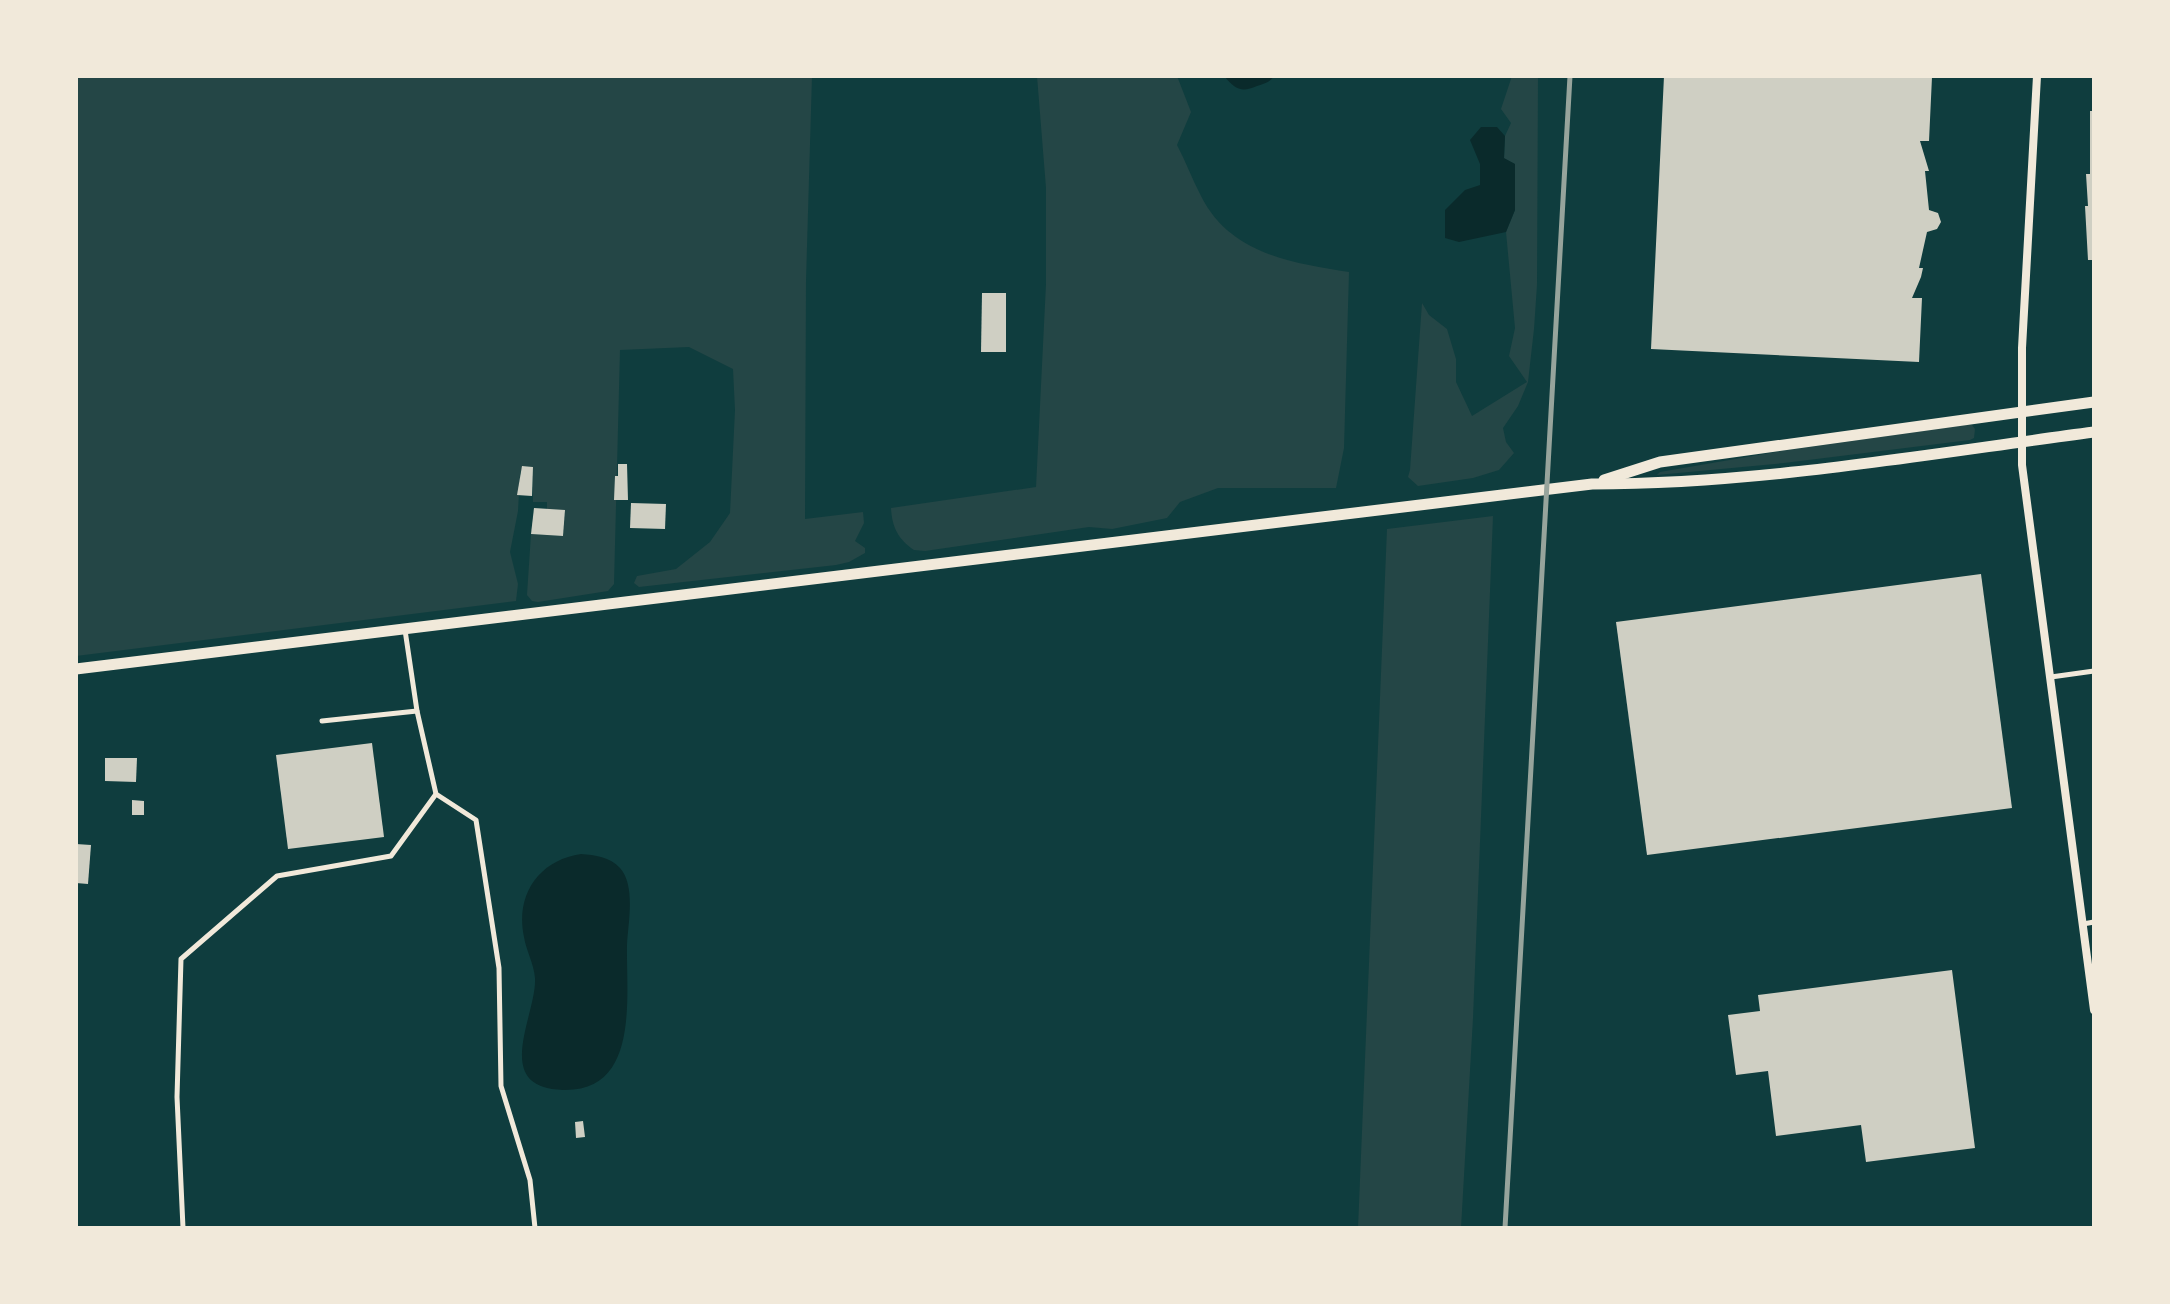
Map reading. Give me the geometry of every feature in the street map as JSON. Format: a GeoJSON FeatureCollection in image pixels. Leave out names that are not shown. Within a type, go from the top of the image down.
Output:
{"type":"FeatureCollection","features":[{"type":"Feature","properties":{"kind":"street"},"geometry":{"type":"LineString","coordinates":[[2037,76],[2022,348],[2022,465],[2094,1010]]}},
{"type":"Feature","properties":{"kind":"street"},"geometry":{"type":"LineString","coordinates":[[1592,484],[1660,462],[2094,402]]}},
{"type":"Feature","properties":{"kind":"street"},"geometry":{"type":"LineString","coordinates":[[76,669],[1592,484],[1666,484],[1786,473],[2094,432]]}},
{"type":"Feature","properties":{"kind":"lane"},"geometry":{"type":"LineString","coordinates":[[405,629],[417,711],[436,794],[476,820],[499,968],[501,1086],[530,1180],[535,1228]]}},
{"type":"Feature","properties":{"kind":"lane"},"geometry":{"type":"LineString","coordinates":[[2051,677],[2094,671]]}},
{"type":"Feature","properties":{"kind":"lane"},"geometry":{"type":"LineString","coordinates":[[322,721],[417,711]]}},
{"type":"Feature","properties":{"kind":"lane"},"geometry":{"type":"LineString","coordinates":[[183,1228],[177,1097],[181,959],[277,876],[391,856],[436,794]]}},
{"type":"Feature","properties":{"kind":"lane"},"geometry":{"type":"LineString","coordinates":[[2083,924],[2094,922]]}},
{"type":"Feature","properties":{"kind":"shaded area"},"geometry":{"type":"Polygon","coordinates":[[[76,76],[812,76],[806,281],[805,519],[863,512],[864,523],[855,541],[865,548],[865,553],[836,565],[639,587],[634,583],[637,576],[676,569],[710,542],[730,513],[735,410],[733,369],[689,347],[620,350],[614,584],[608,591],[538,602],[527,595],[531,534],[563,536],[565,511],[547,509],[547,502],[533,502],[533,467],[523,466],[510,552],[518,584],[516,601],[76,656],[76,76]]]}},
{"type":"Feature","properties":{"kind":"shaded area"},"geometry":{"type":"Polygon","coordinates":[[[1037,76],[1177,76],[1191,112],[1177,145],[1213,216],[1228,231],[1264,252],[1349,272],[1344,448],[1336,488],[1218,488],[1180,502],[1167,518],[1112,529],[1089,527],[925,551],[914,550],[900,537],[894,527],[891,508],[1036,487],[1046,284],[1046,188],[1037,76]]]}},
{"type":"Feature","properties":{"kind":"shaded area"},"geometry":{"type":"Polygon","coordinates":[[[1224,76],[1274,76],[1267,82],[1242,89],[1235,87],[1224,76]]]}},
{"type":"Feature","properties":{"kind":"shaded area"},"geometry":{"type":"Polygon","coordinates":[[[1512,76],[1538,76],[1534,329],[1528,382],[1518,406],[1503,428],[1506,442],[1514,453],[1499,470],[1473,478],[1418,486],[1408,477],[1422,303],[1429,315],[1447,329],[1456,359],[1456,382],[1472,416],[1527,382],[1509,356],[1515,328],[1506,232],[1515,210],[1515,164],[1504,159],[1505,136],[1511,123],[1501,109],[1512,76]]]}},
{"type":"Feature","properties":{"kind":"shaded area"},"geometry":{"type":"Polygon","coordinates":[[[1481,127],[1497,127],[1505,136],[1504,158],[1515,164],[1515,210],[1506,232],[1459,242],[1445,238],[1445,210],[1465,190],[1480,185],[1480,164],[1470,140],[1481,127]]]}},
{"type":"Feature","properties":{"kind":"shaded area"},"geometry":{"type":"Polygon","coordinates":[[[1972,425],[1975,429],[1974,438],[1970,440],[1657,475],[1781,451],[1972,425]]]}},
{"type":"Feature","properties":{"kind":"shaded area"},"geometry":{"type":"Polygon","coordinates":[[[1493,516],[1473,1018],[1461,1228],[1358,1228],[1387,529],[1493,516]]]}},
{"type":"Feature","properties":{"kind":"shaded area"},"geometry":{"type":"Polygon","coordinates":[[[581,854],[612,861],[620,868],[628,885],[627,1014],[617,1059],[605,1076],[588,1086],[563,1090],[541,1086],[528,1077],[523,1063],[522,1047],[535,978],[524,937],[523,907],[533,882],[542,872],[566,858],[581,854]]]}},
{"type":"Feature","properties":{"kind":"building"},"geometry":{"type":"Polygon","coordinates":[[[1664,76],[1932,77],[1929,141],[1920,141],[1929,171],[1925,171],[1929,210],[1938,213],[1941,222],[1937,229],[1927,232],[1919,268],[1923,268],[1921,277],[1912,298],[1922,298],[1919,362],[1651,349],[1664,76]]]}},
{"type":"Feature","properties":{"kind":"building"},"geometry":{"type":"Polygon","coordinates":[[[2090,111],[2094,111],[2094,260],[2088,260],[2085,206],[2088,206],[2086,174],[2090,174],[2090,111]]]}},
{"type":"Feature","properties":{"kind":"building"},"geometry":{"type":"Polygon","coordinates":[[[982,293],[1006,293],[1006,352],[981,352],[982,293]]]}},
{"type":"Feature","properties":{"kind":"building"},"geometry":{"type":"Polygon","coordinates":[[[618,464],[627,464],[628,500],[614,500],[618,464]]]}},
{"type":"Feature","properties":{"kind":"building"},"geometry":{"type":"Polygon","coordinates":[[[522,466],[533,467],[532,496],[517,495],[522,466]]]}},
{"type":"Feature","properties":{"kind":"building"},"geometry":{"type":"Polygon","coordinates":[[[631,503],[666,504],[665,529],[630,528],[631,503]]]}},
{"type":"Feature","properties":{"kind":"building"},"geometry":{"type":"Polygon","coordinates":[[[534,508],[565,510],[563,536],[531,534],[534,508]]]}},
{"type":"Feature","properties":{"kind":"building"},"geometry":{"type":"Polygon","coordinates":[[[1981,574],[2012,808],[1647,855],[1616,622],[1981,574]]]}},
{"type":"Feature","properties":{"kind":"building"},"geometry":{"type":"Polygon","coordinates":[[[372,743],[384,837],[288,849],[276,755],[372,743]]]}},
{"type":"Feature","properties":{"kind":"building"},"geometry":{"type":"Polygon","coordinates":[[[105,758],[137,758],[136,782],[105,781],[105,758]]]}},
{"type":"Feature","properties":{"kind":"building"},"geometry":{"type":"Polygon","coordinates":[[[132,800],[144,801],[144,815],[132,815],[132,800]]]}},
{"type":"Feature","properties":{"kind":"building"},"geometry":{"type":"Polygon","coordinates":[[[76,844],[91,845],[88,884],[76,883],[76,844]]]}},
{"type":"Feature","properties":{"kind":"building"},"geometry":{"type":"Polygon","coordinates":[[[1952,970],[1975,1148],[1866,1162],[1861,1125],[1776,1136],[1768,1071],[1736,1075],[1728,1015],[1760,1011],[1758,995],[1952,970]]]}},
{"type":"Feature","properties":{"kind":"building"},"geometry":{"type":"Polygon","coordinates":[[[583,1121],[585,1137],[576,1138],[575,1122],[583,1121]]]}},
{"type":"Feature","properties":{"kind":"railway"},"geometry":{"type":"LineString","coordinates":[[1505,1228],[1570,76]]}}]}
